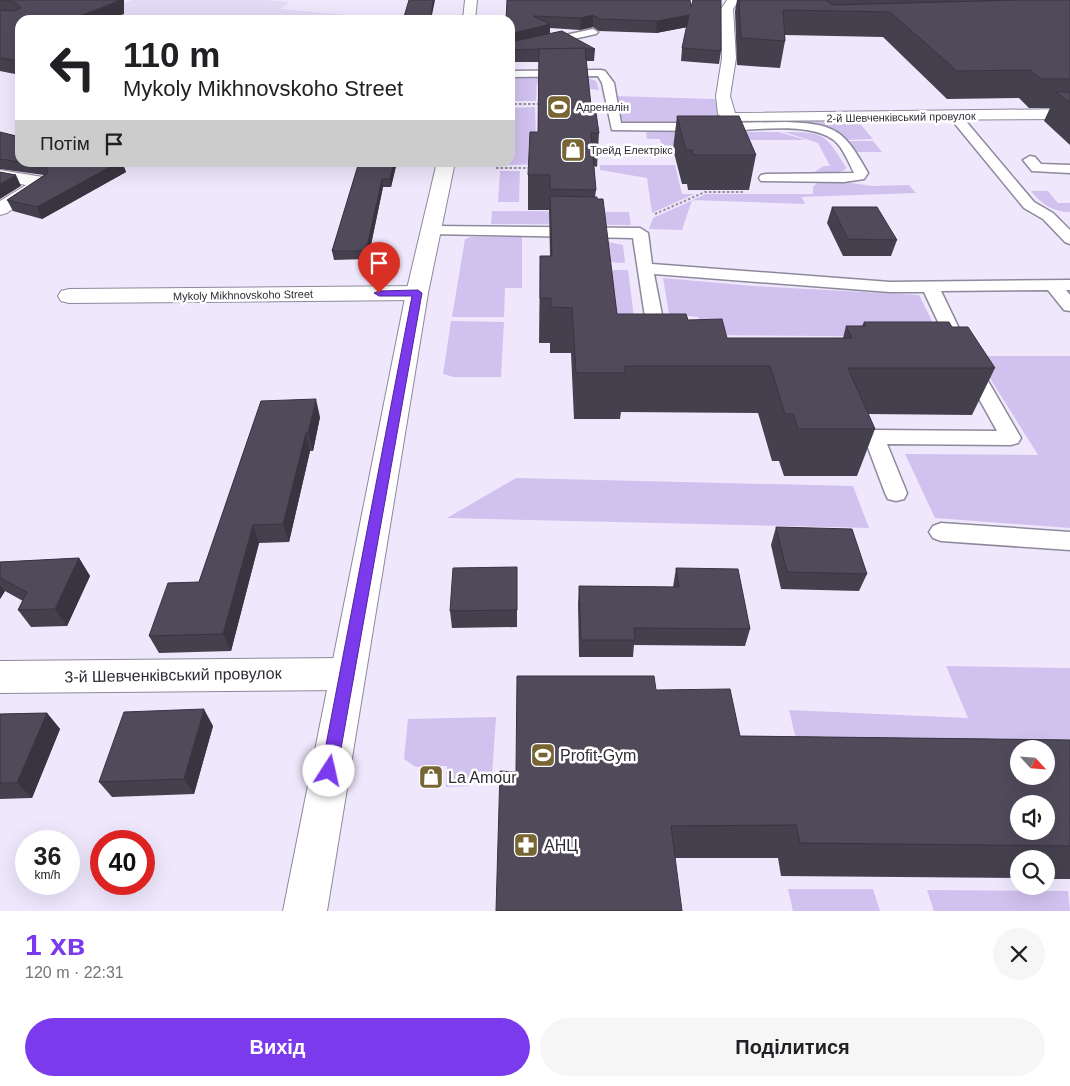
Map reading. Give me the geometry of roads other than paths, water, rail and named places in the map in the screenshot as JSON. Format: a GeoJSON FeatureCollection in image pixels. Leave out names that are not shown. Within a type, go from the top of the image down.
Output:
{"type":"FeatureCollection","features":[{"type":"Feature","properties":{"kind":"street"},"geometry":{"type":"LineString","coordinates":[[469,15],[470,0]]}},
{"type":"Feature","properties":{"kind":"street"},"geometry":{"type":"LineString","coordinates":[[728,123],[723,96],[729,58],[726,9],[733,0]]}},
{"type":"Feature","properties":{"kind":"street","name":"2-й Шевченківський провулок"},"geometry":{"type":"LineString","coordinates":[[728,123],[1070,114]]}},
{"type":"Feature","properties":{"kind":"street"},"geometry":{"type":"LineString","coordinates":[[305,911],[418,293],[433,231],[445,167]]}},
{"type":"Feature","properties":{"kind":"street"},"geometry":{"type":"LineString","coordinates":[[0,174],[43,182],[0,209]]}},
{"type":"Feature","properties":{"kind":"street","name":"Mykoly Mikhnovskoho Street"},"geometry":{"type":"LineString","coordinates":[[69,296],[418,293]]}},
{"type":"Feature","properties":{"kind":"street","name":"3-й Шевченківський провулок"},"geometry":{"type":"LineString","coordinates":[[0,677],[347,674]]}},
{"type":"Feature","properties":{"kind":"lane"},"geometry":{"type":"LineString","coordinates":[[515,49],[593,32]]}},
{"type":"Feature","properties":{"kind":"lane"},"geometry":{"type":"LineString","coordinates":[[515,74],[600,73],[608,83],[616,127],[728,123],[795,127],[825,131],[840,139],[861,173],[859,176],[844,178],[766,178]]}},
{"type":"Feature","properties":{"kind":"lane"},"geometry":{"type":"LineString","coordinates":[[954,116],[1028,205],[1048,216],[1070,239]]}},
{"type":"Feature","properties":{"kind":"lane"},"geometry":{"type":"LineString","coordinates":[[1030,160],[1037,168],[1070,169]]}},
{"type":"Feature","properties":{"kind":"lane"},"geometry":{"type":"LineString","coordinates":[[1048,216],[1070,216]]}},
{"type":"Feature","properties":{"kind":"lane"},"geometry":{"type":"LineString","coordinates":[[433,231],[640,233],[656,330],[685,330]]}},
{"type":"Feature","properties":{"kind":"lane"},"geometry":{"type":"LineString","coordinates":[[645,268],[775,280],[890,287],[1062,285],[1070,306]]}},
{"type":"Feature","properties":{"kind":"lane"},"geometry":{"type":"LineString","coordinates":[[896,493],[874,437],[1012,438],[957,343],[930,287]]}},
{"type":"Feature","properties":{"kind":"lane"},"geometry":{"type":"LineString","coordinates":[[941,532],[1070,541]]}},
{"type":"Feature","properties":{"kind":"place","name":"Адреналін"},"geometry":{"type":"Point","coordinates":[559,107]}},
{"type":"Feature","properties":{"kind":"place","name":"Трейд Електрікс"},"geometry":{"type":"Point","coordinates":[573,150]}},
{"type":"Feature","properties":{"kind":"place","name":"Profit-Gym"},"geometry":{"type":"Point","coordinates":[543,755]}},
{"type":"Feature","properties":{"kind":"place","name":"La Amour"},"geometry":{"type":"Point","coordinates":[431,777]}},
{"type":"Feature","properties":{"kind":"place","name":"АНЦ"},"geometry":{"type":"Point","coordinates":[526,845]}}]}
